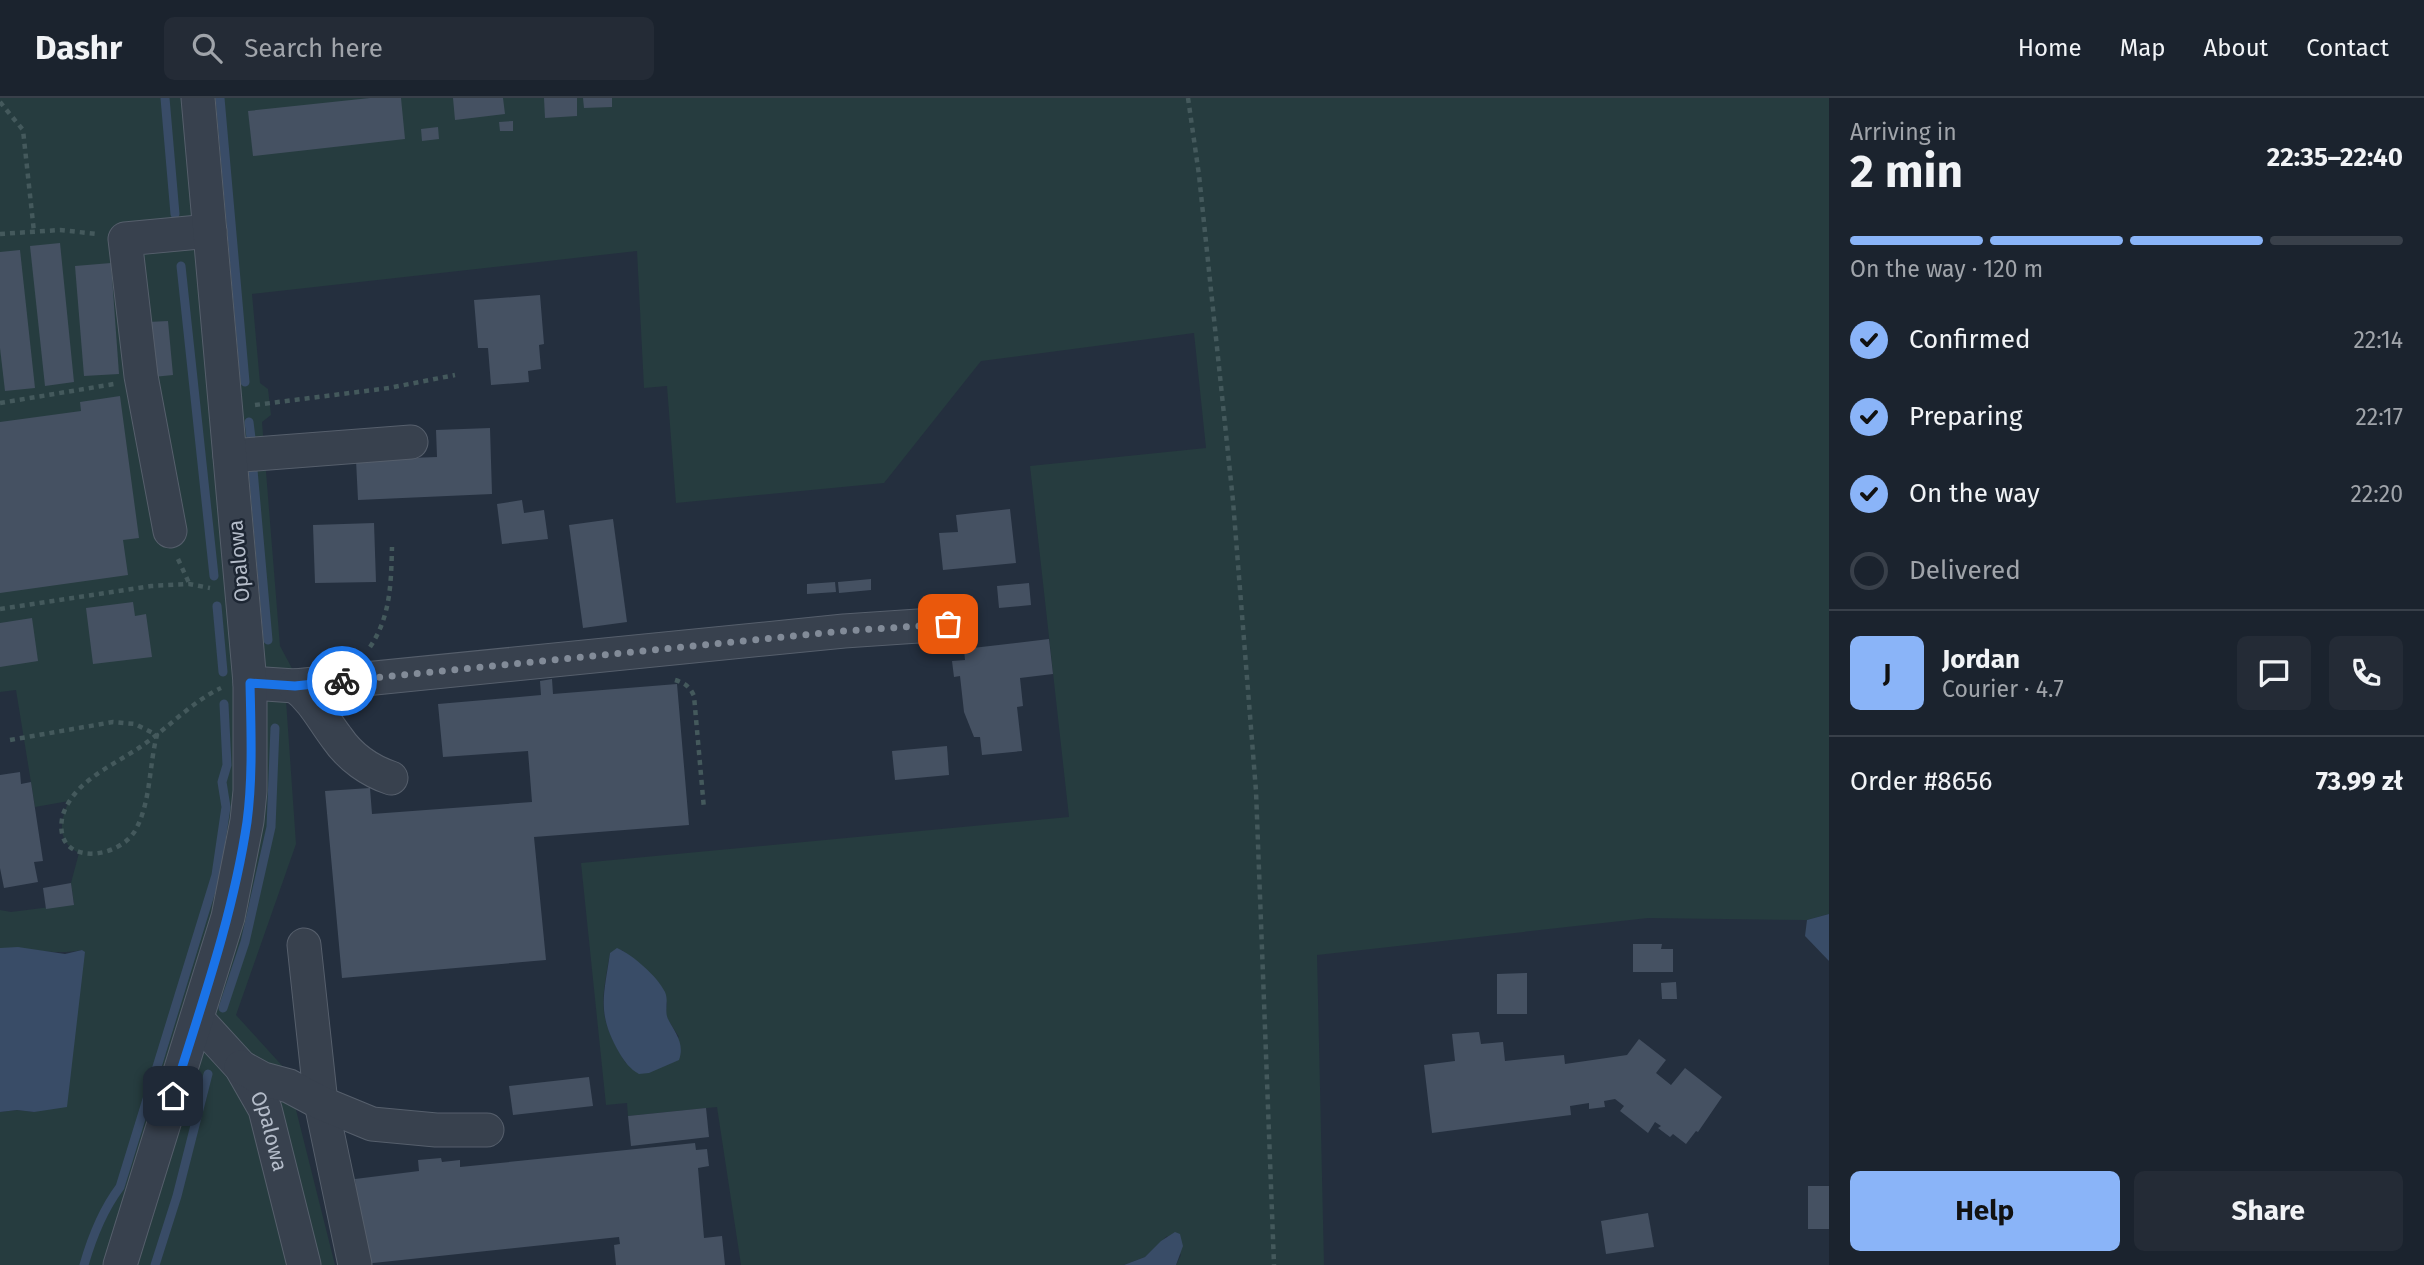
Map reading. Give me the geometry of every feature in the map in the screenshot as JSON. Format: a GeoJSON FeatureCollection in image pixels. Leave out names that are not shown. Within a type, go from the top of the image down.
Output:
{"type":"FeatureCollection","features":[{"type":"Feature","properties":{"kind":"street","name":"Opalowa"},"geometry":{"type":"LineString","coordinates":[[120,1265],[228,917],[247,821],[251,761],[250,683],[198,98]]}},
{"type":"Feature","properties":{"kind":"street"},"geometry":{"type":"LineString","coordinates":[[170,531],[141,376],[125,239],[210,231]]}},
{"type":"Feature","properties":{"kind":"street"},"geometry":{"type":"LineString","coordinates":[[230,456],[411,442]]}},
{"type":"Feature","properties":{"kind":"street"},"geometry":{"type":"LineString","coordinates":[[250,683],[295,686],[844,631],[948,624]]}},
{"type":"Feature","properties":{"kind":"street"},"geometry":{"type":"LineString","coordinates":[[295,686],[306,694],[337,740],[350,753],[364,765],[391,778]]}},
{"type":"Feature","properties":{"kind":"street"},"geometry":{"type":"LineString","coordinates":[[304,945],[321,1103],[355,1265]]}},
{"type":"Feature","properties":{"kind":"street","name":"Opalowa"},"geometry":{"type":"LineString","coordinates":[[197,1019],[241,1067],[265,1109],[304,1265]]}},
{"type":"Feature","properties":{"kind":"street"},"geometry":{"type":"LineString","coordinates":[[241,1067],[263,1079],[289,1086],[321,1103],[372,1124],[436,1130],[487,1130]]}},
{"type":"Feature","properties":{"kind":"path"},"geometry":{"type":"LineString","coordinates":[[1188,98],[1199,176],[1233,501],[1256,792],[1274,1265]]}},
{"type":"Feature","properties":{"kind":"path"},"geometry":{"type":"LineString","coordinates":[[0,102],[23,130],[34,232]]}},
{"type":"Feature","properties":{"kind":"path"},"geometry":{"type":"LineString","coordinates":[[0,234],[60,230],[125,239]]}},
{"type":"Feature","properties":{"kind":"path"},"geometry":{"type":"LineString","coordinates":[[226,407],[389,388],[455,374]]}},
{"type":"Feature","properties":{"kind":"path"},"geometry":{"type":"LineString","coordinates":[[0,403],[108,385],[141,376]]}},
{"type":"Feature","properties":{"kind":"path"},"geometry":{"type":"LineString","coordinates":[[365,654],[381,627],[387,608],[392,547]]}},
{"type":"Feature","properties":{"kind":"path"},"geometry":{"type":"LineString","coordinates":[[0,610],[151,586],[242,586]]}},
{"type":"Feature","properties":{"kind":"path"},"geometry":{"type":"LineString","coordinates":[[663,680],[676,680],[685,684],[694,696],[704,808]]}},
{"type":"Feature","properties":{"kind":"path"},"geometry":{"type":"LineString","coordinates":[[157,735],[142,816],[136,831],[123,844],[107,852],[85,854],[73,850],[62,832],[62,819],[70,801],[90,780],[157,735],[215,691],[250,683]]}},
{"type":"Feature","properties":{"kind":"path"},"geometry":{"type":"LineString","coordinates":[[10,740],[114,722],[135,724],[157,735]]}},
{"type":"Feature","properties":{"kind":"green space"},"geometry":{"type":"Polygon","coordinates":[[[0,98],[1829,98],[1829,914],[1807,920],[1648,918],[1317,955],[1324,1265],[1176,1265],[1181,1255],[1167,1236],[1145,1257],[1124,1265],[741,1265],[717,1107],[628,1116],[627,1103],[606,1105],[581,863],[1069,817],[1030,466],[1206,448],[1194,333],[981,361],[884,483],[676,503],[667,386],[644,388],[637,251],[252,294],[260,383],[268,389],[271,415],[262,422],[280,646],[295,674],[285,686],[296,844],[236,1015],[286,1070],[335,1265],[0,1265],[0,1112],[34,1112],[85,953],[82,950],[61,952],[0,948],[0,910],[11,912],[74,904],[71,883],[79,853],[66,843],[63,837],[62,823],[69,801],[35,807],[16,690],[0,692],[0,98]],[[622,950],[610,953],[603,999],[604,1010],[610,1033],[626,1063],[679,1037],[665,1012],[667,1004],[659,983],[622,950]]]}},
{"type":"Feature","properties":{"kind":"water"},"geometry":{"type":"Polygon","coordinates":[[[1829,914],[1829,961],[1805,936],[1807,920],[1829,914]]]}},
{"type":"Feature","properties":{"kind":"water"},"geometry":{"type":"Polygon","coordinates":[[[18,947],[65,954],[82,950],[85,952],[67,1107],[34,1112],[0,1112],[0,948],[18,947]]]}},
{"type":"Feature","properties":{"kind":"water"},"geometry":{"type":"Polygon","coordinates":[[[617,948],[644,967],[661,986],[666,995],[668,1019],[680,1043],[679,1060],[649,1073],[639,1074],[628,1065],[607,1027],[604,993],[610,953],[617,948]]]}},
{"type":"Feature","properties":{"kind":"water"},"geometry":{"type":"Polygon","coordinates":[[[1175,1232],[1180,1234],[1183,1246],[1176,1265],[1124,1265],[1145,1257],[1175,1232]]]}},
{"type":"Feature","properties":{"kind":"building"},"geometry":{"type":"Polygon","coordinates":[[[370,98],[401,98],[405,139],[253,156],[248,111],[370,98]]]}},
{"type":"Feature","properties":{"kind":"building"},"geometry":{"type":"Polygon","coordinates":[[[453,98],[503,98],[505,114],[455,120],[453,98]]]}},
{"type":"Feature","properties":{"kind":"building"},"geometry":{"type":"Polygon","coordinates":[[[544,98],[577,98],[577,116],[545,118],[544,98]]]}},
{"type":"Feature","properties":{"kind":"building"},"geometry":{"type":"Polygon","coordinates":[[[583,98],[612,98],[612,107],[584,108],[583,98]]]}},
{"type":"Feature","properties":{"kind":"building"},"geometry":{"type":"Polygon","coordinates":[[[513,121],[513,131],[500,131],[499,122],[513,121]]]}},
{"type":"Feature","properties":{"kind":"building"},"geometry":{"type":"Polygon","coordinates":[[[438,127],[439,139],[422,141],[421,129],[438,127]]]}},
{"type":"Feature","properties":{"kind":"building"},"geometry":{"type":"Polygon","coordinates":[[[60,243],[74,382],[45,386],[30,246],[60,243]]]}},
{"type":"Feature","properties":{"kind":"building"},"geometry":{"type":"Polygon","coordinates":[[[20,250],[35,388],[5,391],[0,348],[0,252],[20,250]]]}},
{"type":"Feature","properties":{"kind":"building"},"geometry":{"type":"Polygon","coordinates":[[[111,263],[119,374],[84,376],[75,266],[111,263]]]}},
{"type":"Feature","properties":{"kind":"building"},"geometry":{"type":"Polygon","coordinates":[[[540,295],[544,344],[539,345],[541,369],[528,371],[529,382],[491,385],[488,348],[478,348],[474,300],[540,295]]]}},
{"type":"Feature","properties":{"kind":"building"},"geometry":{"type":"Polygon","coordinates":[[[168,321],[173,375],[153,377],[148,322],[168,321]]]}},
{"type":"Feature","properties":{"kind":"building"},"geometry":{"type":"Polygon","coordinates":[[[120,396],[139,538],[123,540],[128,575],[0,593],[0,422],[81,411],[80,402],[120,396]]]}},
{"type":"Feature","properties":{"kind":"building"},"geometry":{"type":"Polygon","coordinates":[[[490,428],[492,494],[358,500],[356,460],[437,457],[436,430],[490,428]]]}},
{"type":"Feature","properties":{"kind":"building"},"geometry":{"type":"Polygon","coordinates":[[[522,500],[524,513],[544,510],[548,539],[502,544],[497,504],[522,500]]]}},
{"type":"Feature","properties":{"kind":"building"},"geometry":{"type":"Polygon","coordinates":[[[1010,509],[1016,563],[943,570],[939,533],[958,532],[956,515],[1010,509]]]}},
{"type":"Feature","properties":{"kind":"building"},"geometry":{"type":"Polygon","coordinates":[[[613,519],[627,622],[583,628],[569,525],[613,519]]]}},
{"type":"Feature","properties":{"kind":"building"},"geometry":{"type":"Polygon","coordinates":[[[374,523],[376,582],[315,583],[313,525],[374,523]]]}},
{"type":"Feature","properties":{"kind":"building"},"geometry":{"type":"Polygon","coordinates":[[[871,579],[871,590],[839,593],[838,582],[871,579]]]}},
{"type":"Feature","properties":{"kind":"building"},"geometry":{"type":"Polygon","coordinates":[[[835,582],[836,592],[807,594],[807,584],[835,582]]]}},
{"type":"Feature","properties":{"kind":"building"},"geometry":{"type":"Polygon","coordinates":[[[1029,583],[1031,605],[999,608],[997,586],[1029,583]]]}},
{"type":"Feature","properties":{"kind":"building"},"geometry":{"type":"Polygon","coordinates":[[[133,602],[135,616],[146,614],[152,657],[93,664],[86,608],[133,602]]]}},
{"type":"Feature","properties":{"kind":"building"},"geometry":{"type":"Polygon","coordinates":[[[32,618],[38,661],[0,667],[0,623],[32,618]]]}},
{"type":"Feature","properties":{"kind":"building"},"geometry":{"type":"Polygon","coordinates":[[[1049,639],[1053,674],[1020,678],[1023,706],[1017,707],[1022,751],[982,755],[980,737],[974,737],[964,712],[960,676],[954,677],[952,661],[965,660],[964,649],[1049,639]]]}},
{"type":"Feature","properties":{"kind":"building"},"geometry":{"type":"Polygon","coordinates":[[[552,679],[553,694],[677,684],[689,825],[534,837],[546,960],[342,978],[325,791],[370,788],[372,814],[532,802],[528,751],[443,757],[438,704],[541,695],[540,681],[552,679]]]}},
{"type":"Feature","properties":{"kind":"building"},"geometry":{"type":"Polygon","coordinates":[[[947,746],[949,775],[895,780],[892,751],[947,746]]]}},
{"type":"Feature","properties":{"kind":"building"},"geometry":{"type":"Polygon","coordinates":[[[20,772],[21,784],[31,782],[43,861],[34,862],[38,882],[4,888],[0,868],[0,775],[20,772]]]}},
{"type":"Feature","properties":{"kind":"building"},"geometry":{"type":"Polygon","coordinates":[[[71,883],[74,905],[46,909],[43,888],[71,883]]]}},
{"type":"Feature","properties":{"kind":"building"},"geometry":{"type":"Polygon","coordinates":[[[1633,944],[1662,944],[1661,949],[1673,949],[1673,972],[1633,972],[1633,944]]]}},
{"type":"Feature","properties":{"kind":"building"},"geometry":{"type":"Polygon","coordinates":[[[1527,973],[1527,1014],[1497,1014],[1497,974],[1527,973]]]}},
{"type":"Feature","properties":{"kind":"building"},"geometry":{"type":"Polygon","coordinates":[[[1676,982],[1677,999],[1662,999],[1661,983],[1676,982]]]}},
{"type":"Feature","properties":{"kind":"building"},"geometry":{"type":"Polygon","coordinates":[[[1479,1032],[1481,1044],[1503,1042],[1505,1061],[1564,1055],[1565,1064],[1627,1055],[1639,1039],[1666,1060],[1656,1073],[1671,1085],[1685,1068],[1722,1097],[1698,1132],[1696,1131],[1686,1144],[1673,1134],[1670,1137],[1658,1128],[1661,1126],[1655,1122],[1648,1133],[1620,1111],[1624,1106],[1615,1099],[1604,1101],[1605,1107],[1589,1109],[1589,1103],[1570,1106],[1571,1115],[1432,1133],[1424,1065],[1455,1061],[1452,1034],[1479,1032]]]}},
{"type":"Feature","properties":{"kind":"building"},"geometry":{"type":"Polygon","coordinates":[[[589,1077],[593,1106],[513,1115],[509,1086],[589,1077]]]}},
{"type":"Feature","properties":{"kind":"building"},"geometry":{"type":"Polygon","coordinates":[[[706,1108],[709,1137],[631,1146],[628,1116],[706,1108]]]}},
{"type":"Feature","properties":{"kind":"building"},"geometry":{"type":"Polygon","coordinates":[[[695,1143],[696,1150],[707,1149],[709,1166],[698,1168],[704,1238],[722,1236],[725,1265],[616,1265],[614,1245],[620,1244],[619,1237],[364,1264],[355,1179],[419,1171],[418,1160],[460,1160],[460,1167],[695,1143]]]}},
{"type":"Feature","properties":{"kind":"building"},"geometry":{"type":"Polygon","coordinates":[[[1808,1186],[1829,1186],[1829,1229],[1808,1229],[1808,1186]]]}},
{"type":"Feature","properties":{"kind":"building"},"geometry":{"type":"Polygon","coordinates":[[[1648,1213],[1654,1247],[1606,1254],[1601,1221],[1648,1213]]]}},
{"type":"Feature","properties":{"kind":"waterway"},"geometry":{"type":"LineString","coordinates":[[165,98],[175,214]]}},
{"type":"Feature","properties":{"kind":"waterway"},"geometry":{"type":"LineString","coordinates":[[220,98],[245,382]]}},
{"type":"Feature","properties":{"kind":"waterway"},"geometry":{"type":"LineString","coordinates":[[181,266],[214,576]]}},
{"type":"Feature","properties":{"kind":"waterway"},"geometry":{"type":"LineString","coordinates":[[249,422],[251,438]]}},
{"type":"Feature","properties":{"kind":"waterway"},"geometry":{"type":"LineString","coordinates":[[253,470],[268,640]]}},
{"type":"Feature","properties":{"kind":"waterway"},"geometry":{"type":"LineString","coordinates":[[217,606],[223,672]]}},
{"type":"Feature","properties":{"kind":"waterway"},"geometry":{"type":"LineString","coordinates":[[84,1265],[98,1224],[120,1187],[216,875],[226,807],[222,782],[227,765],[224,704]]}},
{"type":"Feature","properties":{"kind":"waterway"},"geometry":{"type":"LineString","coordinates":[[223,1008],[245,942],[271,827],[275,728]]}},
{"type":"Feature","properties":{"kind":"waterway"},"geometry":{"type":"LineString","coordinates":[[155,1265],[177,1196],[208,1074]]}},
{"type":"Feature","properties":{"kind":"way so far"},"geometry":{"type":"LineString","coordinates":[[342,681],[844,631],[948,624]]}},
{"type":"Feature","properties":{"kind":"route"},"geometry":{"type":"LineString","coordinates":[[173,1096],[228,917],[239,869],[250,792],[250,683],[295,686],[342,681]]}}]}
